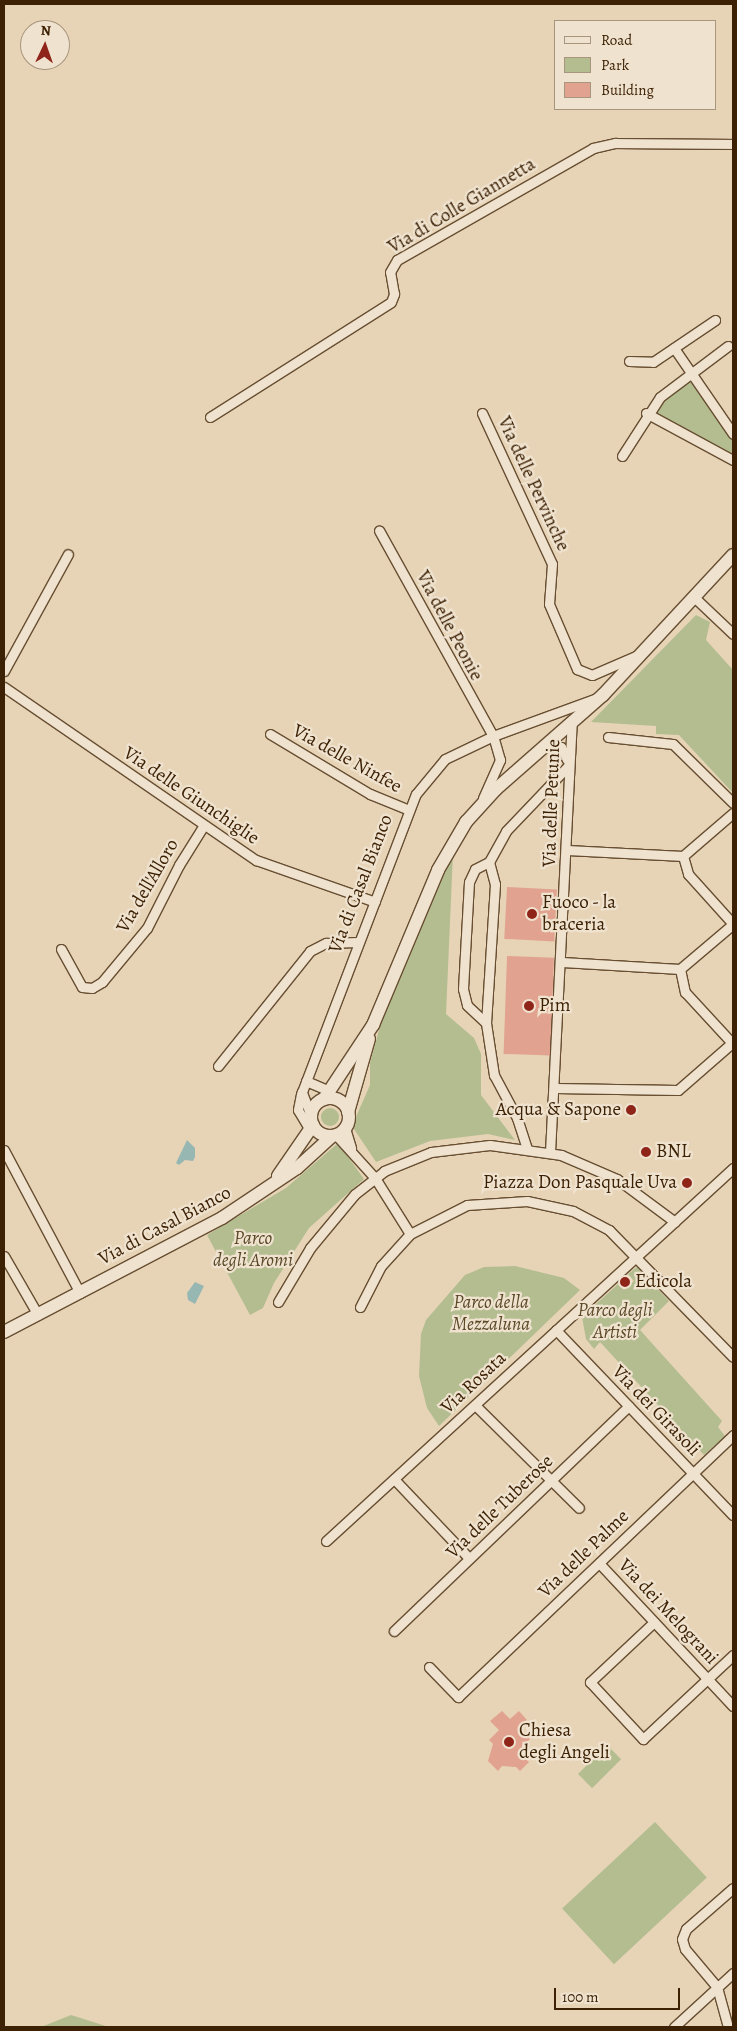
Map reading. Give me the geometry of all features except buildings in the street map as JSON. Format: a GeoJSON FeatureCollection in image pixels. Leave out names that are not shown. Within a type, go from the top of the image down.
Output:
{"type":"FeatureCollection","features":[{"type":"Feature","properties":{"kind":"main road","name":"Via di Casal Bianco"},"geometry":{"type":"LineString","coordinates":[[327,1095],[373,1025],[446,853],[480,804],[572,725],[603,695],[733,555]]}},
{"type":"Feature","properties":{"kind":"main road"},"geometry":{"type":"LineString","coordinates":[[311,1123],[318,1132],[337,1133],[348,1112],[373,1025]]}},
{"type":"Feature","properties":{"kind":"main road"},"geometry":{"type":"LineString","coordinates":[[271,1186],[311,1123],[315,1106],[327,1095],[338,1100],[348,1112]]}},
{"type":"Feature","properties":{"kind":"main road","name":"Via di Casal Bianco"},"geometry":{"type":"LineString","coordinates":[[4,1332],[222,1218],[271,1186],[337,1133]]}},
{"type":"Feature","properties":{"kind":"street","name":"Via di Colle Giannetta"},"geometry":{"type":"LineString","coordinates":[[210,417],[389,304],[394,294],[391,268],[397,260],[593,148],[615,143],[733,144]]}},
{"type":"Feature","properties":{"kind":"street"},"geometry":{"type":"LineString","coordinates":[[629,361],[650,363],[715,320]]}},
{"type":"Feature","properties":{"kind":"street"},"geometry":{"type":"LineString","coordinates":[[622,456],[646,413],[690,371],[728,346]]}},
{"type":"Feature","properties":{"kind":"street"},"geometry":{"type":"LineString","coordinates":[[674,348],[733,434]]}},
{"type":"Feature","properties":{"kind":"street","name":"Via delle Pervinche"},"geometry":{"type":"LineString","coordinates":[[482,413],[552,564],[549,604],[577,669],[592,675],[643,653]]}},
{"type":"Feature","properties":{"kind":"street"},"geometry":{"type":"LineString","coordinates":[[646,413],[733,460]]}},
{"type":"Feature","properties":{"kind":"street","name":"Via delle Peonie"},"geometry":{"type":"LineString","coordinates":[[379,530],[493,736]]}},
{"type":"Feature","properties":{"kind":"street"},"geometry":{"type":"LineString","coordinates":[[4,671],[68,554]]}},
{"type":"Feature","properties":{"kind":"street"},"geometry":{"type":"LineString","coordinates":[[695,598],[733,634]]}},
{"type":"Feature","properties":{"kind":"street","name":"Via delle Giunchiglie"},"geometry":{"type":"LineString","coordinates":[[4,687],[204,825],[267,866],[375,902]]}},
{"type":"Feature","properties":{"kind":"street","name":"Via di Casal Bianco"},"geometry":{"type":"LineString","coordinates":[[311,1123],[298,1110],[302,1092],[358,942],[409,810],[419,789],[442,761],[493,736],[603,695]]}},
{"type":"Feature","properties":{"kind":"street","name":"Via delle Petunie"},"geometry":{"type":"LineString","coordinates":[[550,1152],[562,962],[572,725]]}},
{"type":"Feature","properties":{"kind":"street","name":"Via delle Ninfee"},"geometry":{"type":"LineString","coordinates":[[270,734],[370,794],[409,810]]}},
{"type":"Feature","properties":{"kind":"street","name":"Via di Casal Bianco"},"geometry":{"type":"LineString","coordinates":[[480,804],[499,764],[493,736]]}},
{"type":"Feature","properties":{"kind":"street"},"geometry":{"type":"LineString","coordinates":[[608,737],[673,744],[733,803]]}},
{"type":"Feature","properties":{"kind":"street"},"geometry":{"type":"LineString","coordinates":[[486,1023],[468,1005],[464,989],[470,878],[475,868],[489,862],[506,832],[569,766],[562,747],[546,746]]}},
{"type":"Feature","properties":{"kind":"street"},"geometry":{"type":"LineString","coordinates":[[567,850],[683,856],[733,813]]}},
{"type":"Feature","properties":{"kind":"street","name":"Via dell'Alloro"},"geometry":{"type":"LineString","coordinates":[[61,950],[82,987],[100,984],[146,928],[204,825]]}},
{"type":"Feature","properties":{"kind":"street"},"geometry":{"type":"LineString","coordinates":[[562,962],[680,969],[733,924],[689,875],[683,856]]}},
{"type":"Feature","properties":{"kind":"street"},"geometry":{"type":"LineString","coordinates":[[489,862],[495,884],[486,1023],[494,1075],[517,1118],[526,1148]]}},
{"type":"Feature","properties":{"kind":"street"},"geometry":{"type":"LineString","coordinates":[[218,1066],[310,951],[326,943],[358,942]]}},
{"type":"Feature","properties":{"kind":"street"},"geometry":{"type":"LineString","coordinates":[[555,1088],[678,1090],[733,1042],[685,992],[680,969]]}},
{"type":"Feature","properties":{"kind":"street"},"geometry":{"type":"LineString","coordinates":[[306,1080],[327,1095]]}},
{"type":"Feature","properties":{"kind":"street"},"geometry":{"type":"LineString","coordinates":[[302,1092],[311,1123]]}},
{"type":"Feature","properties":{"kind":"street"},"geometry":{"type":"LineString","coordinates":[[337,1133],[375,1178],[410,1234]]}},
{"type":"Feature","properties":{"kind":"street"},"geometry":{"type":"LineString","coordinates":[[278,1302],[317,1238],[340,1210],[375,1178],[399,1163],[431,1152],[482,1146],[526,1148],[550,1152],[612,1176],[675,1222]]}},
{"type":"Feature","properties":{"kind":"street"},"geometry":{"type":"LineString","coordinates":[[4,1150],[80,1292]]}},
{"type":"Feature","properties":{"kind":"street","name":"Via Rosata"},"geometry":{"type":"LineString","coordinates":[[326,1541],[733,1168]]}},
{"type":"Feature","properties":{"kind":"street"},"geometry":{"type":"LineString","coordinates":[[360,1307],[380,1266],[410,1234],[467,1205],[527,1201],[586,1217],[638,1256],[733,1357]]}},
{"type":"Feature","properties":{"kind":"street"},"geometry":{"type":"LineString","coordinates":[[4,1256],[38,1315]]}},
{"type":"Feature","properties":{"kind":"street","name":"Via dei Girasoli"},"geometry":{"type":"LineString","coordinates":[[556,1330],[733,1515]]}},
{"type":"Feature","properties":{"kind":"street"},"geometry":{"type":"LineString","coordinates":[[475,1405],[579,1508]]}},
{"type":"Feature","properties":{"kind":"street","name":"Via delle Tuberose"},"geometry":{"type":"LineString","coordinates":[[394,1631],[628,1406]]}},
{"type":"Feature","properties":{"kind":"street","name":"Via delle Palme"},"geometry":{"type":"LineString","coordinates":[[429,1667],[458,1697],[733,1435]]}},
{"type":"Feature","properties":{"kind":"street"},"geometry":{"type":"LineString","coordinates":[[394,1480],[469,1558]]}},
{"type":"Feature","properties":{"kind":"street","name":"Via dei Melograni"},"geometry":{"type":"LineString","coordinates":[[599,1563],[733,1706]]}},
{"type":"Feature","properties":{"kind":"street"},"geometry":{"type":"LineString","coordinates":[[654,1622],[590,1682],[644,1739],[733,1655]]}},
{"type":"Feature","properties":{"kind":"street"},"geometry":{"type":"LineString","coordinates":[[728,2027],[717,1987],[685,1949],[682,1939],[686,1929],[733,1888]]}},
{"type":"Feature","properties":{"kind":"street"},"geometry":{"type":"LineString","coordinates":[[674,2027],[733,1974]]}},
{"type":"Feature","properties":{"kind":"green space"},"geometry":{"type":"Polygon","coordinates":[[[688,377],[733,437],[733,454],[655,413],[655,408],[688,377]]]}},
{"type":"Feature","properties":{"kind":"green space"},"geometry":{"type":"Polygon","coordinates":[[[696,615],[710,622],[706,640],[733,670],[733,793],[679,735],[656,734],[656,726],[591,722],[696,615]]]}},
{"type":"Feature","properties":{"kind":"green space"},"geometry":{"type":"Polygon","coordinates":[[[453,853],[446,1014],[474,1038],[481,1054],[481,1095],[515,1140],[488,1134],[430,1141],[376,1162],[352,1126],[370,1085],[370,1063],[380,1026],[453,853]]]}},
{"type":"Feature","properties":{"kind":"green space"},"geometry":{"type":"Polygon","coordinates":[[[330,1108],[336,1111],[339,1117],[336,1123],[330,1126],[324,1123],[321,1117],[324,1111],[330,1108]]]}},
{"type":"Feature","properties":{"kind":"green space","name":"Parco degli Aromi"},"geometry":{"type":"Polygon","coordinates":[[[338,1143],[364,1179],[309,1228],[274,1283],[263,1308],[250,1315],[207,1235],[286,1188],[338,1143]]]}},
{"type":"Feature","properties":{"kind":"green space","name":"Parco della Mezzaluna"},"geometry":{"type":"Polygon","coordinates":[[[515,1266],[564,1278],[580,1290],[439,1426],[427,1408],[419,1376],[421,1334],[426,1320],[465,1275],[484,1267],[515,1266]]]}},
{"type":"Feature","properties":{"kind":"green space","name":"Parco degli Artisti"},"geometry":{"type":"Polygon","coordinates":[[[637,1267],[669,1301],[640,1330],[722,1421],[718,1427],[725,1436],[704,1455],[600,1342],[594,1349],[586,1339],[582,1317],[618,1284],[624,1290],[634,1281],[628,1274],[637,1267]]]}},
{"type":"Feature","properties":{"kind":"green space"},"geometry":{"type":"Polygon","coordinates":[[[607,1745],[621,1759],[592,1788],[578,1774],[607,1745]]]}},
{"type":"Feature","properties":{"kind":"green space"},"geometry":{"type":"Polygon","coordinates":[[[655,1822],[707,1878],[614,1964],[562,1909],[655,1822]]]}},
{"type":"Feature","properties":{"kind":"green space"},"geometry":{"type":"Polygon","coordinates":[[[71,2015],[109,2027],[41,2027],[71,2015]]]}},
{"type":"Feature","properties":{"kind":"water"},"geometry":{"type":"Polygon","coordinates":[[[187,1140],[195,1148],[195,1157],[193,1161],[185,1160],[179,1165],[176,1163],[187,1140]]]}},
{"type":"Feature","properties":{"kind":"water"},"geometry":{"type":"Polygon","coordinates":[[[195,1282],[204,1286],[195,1304],[188,1300],[187,1293],[195,1282]]]}},
{"type":"Feature","properties":{"kind":"place","name":"Fuoco - la braceria"},"geometry":{"type":"Point","coordinates":[532,914]}},
{"type":"Feature","properties":{"kind":"place","name":"Pim"},"geometry":{"type":"Point","coordinates":[529,1006]}},
{"type":"Feature","properties":{"kind":"place","name":"Acqua & Sapone"},"geometry":{"type":"Point","coordinates":[631,1110]}},
{"type":"Feature","properties":{"kind":"place","name":"BNL"},"geometry":{"type":"Point","coordinates":[646,1152]}},
{"type":"Feature","properties":{"kind":"place","name":"Piazza Don Pasquale Uva"},"geometry":{"type":"Point","coordinates":[687,1183]}},
{"type":"Feature","properties":{"kind":"place","name":"Edicola"},"geometry":{"type":"Point","coordinates":[625,1282]}},
{"type":"Feature","properties":{"kind":"place","name":"Chiesa degli Angeli"},"geometry":{"type":"Point","coordinates":[509,1742]}}]}
